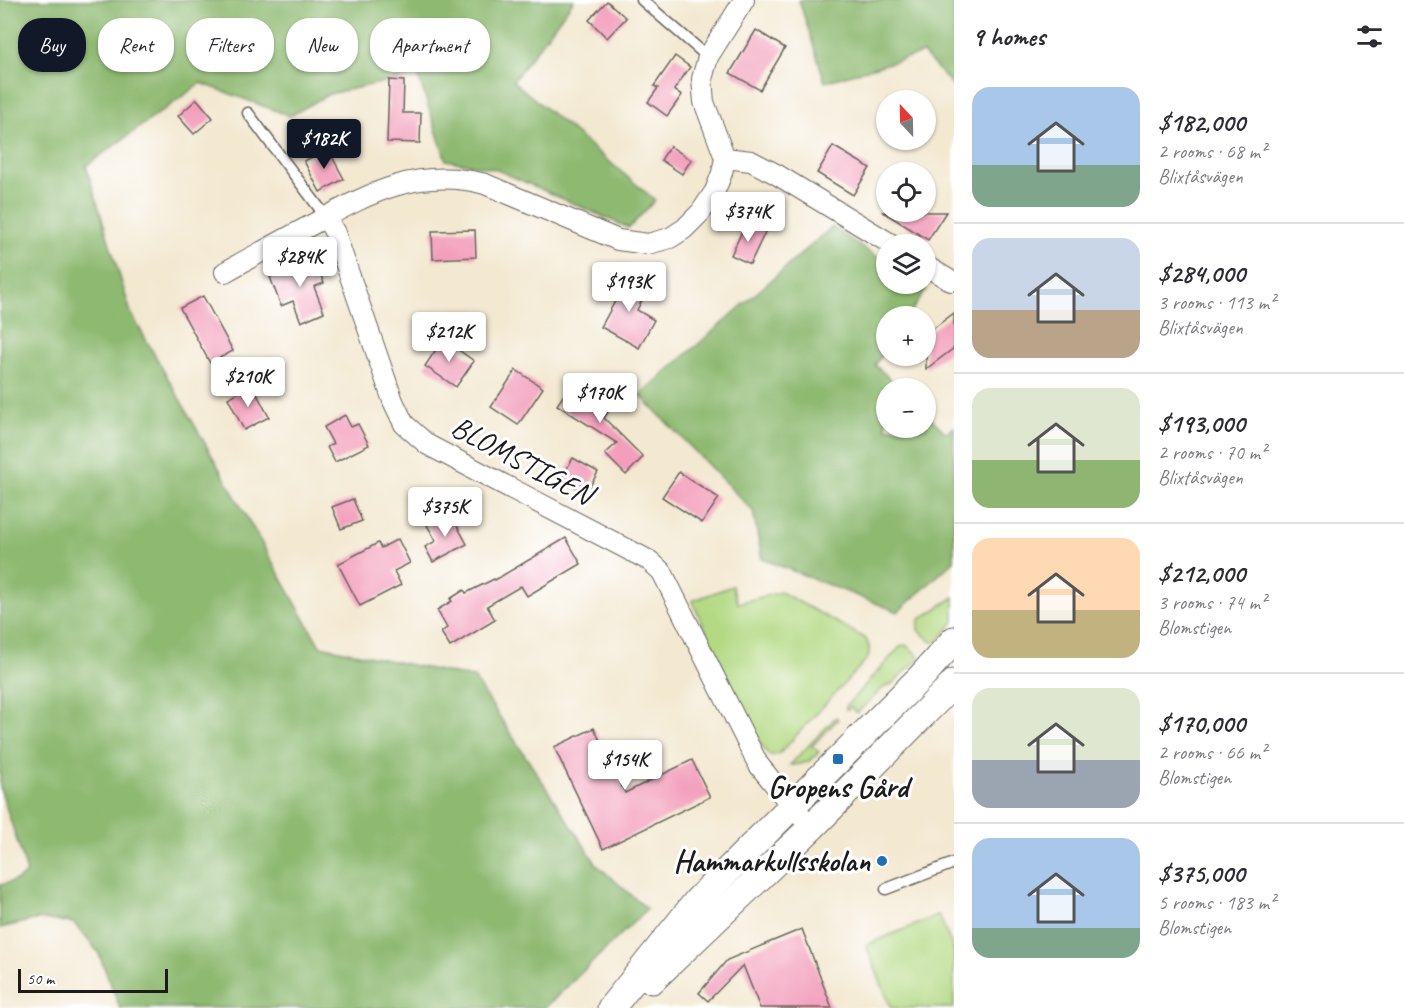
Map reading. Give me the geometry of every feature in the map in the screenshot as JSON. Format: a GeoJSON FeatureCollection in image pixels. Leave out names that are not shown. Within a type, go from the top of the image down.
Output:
{"type":"FeatureCollection","features":[{"type":"Feature","properties":{"kind":"street"},"geometry":{"type":"LineString","coordinates":[[225,272],[374,192],[416,180],[443,177],[463,178],[485,184],[618,240],[648,244],[677,234],[701,212],[715,191],[722,173],[725,158],[711,123],[702,89],[704,67],[744,0]]}},
{"type":"Feature","properties":{"kind":"street"},"geometry":{"type":"LineString","coordinates":[[725,158],[751,161],[876,235]]}},
{"type":"Feature","properties":{"kind":"street","name":"BLOMSTIGEN"},"geometry":{"type":"LineString","coordinates":[[326,217],[335,233],[393,401],[404,424],[428,445],[650,561],[662,572],[758,764],[812,827]]}},
{"type":"Feature","properties":{"kind":"street"},"geometry":{"type":"LineString","coordinates":[[936,272],[951,281]]}},
{"type":"Feature","properties":{"kind":"street"},"geometry":{"type":"LineString","coordinates":[[610,1008],[698,900],[954,640]]}},
{"type":"Feature","properties":{"kind":"street"},"geometry":{"type":"LineString","coordinates":[[623,1008],[812,827],[954,683]]}},
{"type":"Feature","properties":{"kind":"lane"},"geometry":{"type":"LineString","coordinates":[[642,0],[708,57]]}},
{"type":"Feature","properties":{"kind":"lane","name":"BLOMSTIGEN"},"geometry":{"type":"LineString","coordinates":[[248,113],[326,217]]}},
{"type":"Feature","properties":{"kind":"lane"},"geometry":{"type":"LineString","coordinates":[[886,889],[954,863]]}},
{"type":"Feature","properties":{"kind":"green space"},"geometry":{"type":"Polygon","coordinates":[[[0,0],[574,0],[513,81],[655,200],[629,228],[495,169],[446,160],[418,75],[329,94],[290,116],[201,83],[86,166],[131,313],[320,646],[474,678],[597,865],[647,909],[545,1008],[120,1008],[98,952],[74,923],[38,919],[0,928],[0,885],[18,880],[27,872],[0,788],[0,0]]]}},
{"type":"Feature","properties":{"kind":"green space"},"geometry":{"type":"Polygon","coordinates":[[[799,0],[954,0],[954,87],[923,53],[825,82],[799,0]]]}},
{"type":"Feature","properties":{"kind":"green space"},"geometry":{"type":"Polygon","coordinates":[[[832,227],[876,256],[876,294],[923,294],[915,306],[876,306],[875,365],[889,378],[876,378],[876,438],[936,438],[936,423],[946,433],[954,427],[954,561],[898,612],[762,559],[753,511],[640,395],[832,227]]]}},
{"type":"Feature","properties":{"kind":"green space"},"geometry":{"type":"Polygon","coordinates":[[[732,586],[738,603],[781,592],[865,638],[869,645],[868,658],[780,753],[770,756],[742,709],[692,601],[732,586]]]}},
{"type":"Feature","properties":{"kind":"green space"},"geometry":{"type":"Polygon","coordinates":[[[954,597],[954,622],[936,642],[932,642],[918,630],[919,620],[954,597]]]}},
{"type":"Feature","properties":{"kind":"green space"},"geometry":{"type":"Polygon","coordinates":[[[906,645],[918,655],[918,660],[892,684],[883,688],[857,713],[851,707],[846,710],[846,706],[901,646],[906,645]]]}},
{"type":"Feature","properties":{"kind":"green space"},"geometry":{"type":"Polygon","coordinates":[[[836,717],[838,719],[812,746],[819,752],[806,762],[790,765],[836,717]]]}},
{"type":"Feature","properties":{"kind":"green space"},"geometry":{"type":"Polygon","coordinates":[[[939,915],[954,951],[954,1008],[891,1008],[866,945],[939,915]]]}},
{"type":"Feature","properties":{"kind":"building"},"geometry":{"type":"Polygon","coordinates":[[[607,1],[626,18],[607,38],[589,20],[607,1]]]}},
{"type":"Feature","properties":{"kind":"building"},"geometry":{"type":"Polygon","coordinates":[[[756,30],[785,48],[760,90],[730,73],[756,30]]]}},
{"type":"Feature","properties":{"kind":"building"},"geometry":{"type":"Polygon","coordinates":[[[675,56],[690,67],[674,90],[682,95],[667,116],[648,102],[658,88],[654,86],[675,56]]]}},
{"type":"Feature","properties":{"kind":"building"},"geometry":{"type":"Polygon","coordinates":[[[389,80],[404,81],[403,113],[421,113],[420,143],[387,142],[389,80]]]}},
{"type":"Feature","properties":{"kind":"building"},"geometry":{"type":"Polygon","coordinates":[[[197,99],[213,118],[194,134],[178,116],[197,99]]]}},
{"type":"Feature","properties":{"kind":"building"},"geometry":{"type":"Polygon","coordinates":[[[670,146],[691,160],[682,174],[661,160],[670,146]]]}},
{"type":"Feature","properties":{"kind":"building"},"geometry":{"type":"Polygon","coordinates":[[[833,146],[870,168],[853,195],[817,173],[833,146]]]}},
{"type":"Feature","properties":{"kind":"building"},"geometry":{"type":"Polygon","coordinates":[[[328,149],[344,179],[320,192],[304,161],[328,149]]]}},
{"type":"Feature","properties":{"kind":"building"},"geometry":{"type":"Polygon","coordinates":[[[936,212],[946,212],[932,234],[918,234],[899,222],[936,222],[936,212]]]}},
{"type":"Feature","properties":{"kind":"building"},"geometry":{"type":"Polygon","coordinates":[[[747,221],[766,230],[750,264],[731,255],[747,221]]]}},
{"type":"Feature","properties":{"kind":"building"},"geometry":{"type":"Polygon","coordinates":[[[475,230],[476,257],[433,259],[432,231],[475,230]]]}},
{"type":"Feature","properties":{"kind":"building"},"geometry":{"type":"Polygon","coordinates":[[[312,255],[324,283],[314,287],[324,312],[301,322],[293,301],[281,306],[270,277],[288,270],[286,266],[312,255]]]}},
{"type":"Feature","properties":{"kind":"building"},"geometry":{"type":"Polygon","coordinates":[[[630,274],[650,285],[637,310],[654,320],[639,348],[601,327],[630,274]]]}},
{"type":"Feature","properties":{"kind":"building"},"geometry":{"type":"Polygon","coordinates":[[[203,296],[233,351],[210,363],[180,308],[203,296]]]}},
{"type":"Feature","properties":{"kind":"building"},"geometry":{"type":"Polygon","coordinates":[[[954,313],[954,348],[936,362],[936,326],[954,313]]]}},
{"type":"Feature","properties":{"kind":"building"},"geometry":{"type":"Polygon","coordinates":[[[443,339],[474,361],[456,387],[425,366],[443,339]]]}},
{"type":"Feature","properties":{"kind":"building"},"geometry":{"type":"Polygon","coordinates":[[[516,370],[543,388],[518,425],[491,407],[516,370]]]}},
{"type":"Feature","properties":{"kind":"building"},"geometry":{"type":"Polygon","coordinates":[[[573,381],[612,406],[604,418],[643,457],[626,475],[605,454],[617,443],[557,405],[573,381]]]}},
{"type":"Feature","properties":{"kind":"building"},"geometry":{"type":"Polygon","coordinates":[[[252,385],[269,417],[244,430],[228,398],[252,385]]]}},
{"type":"Feature","properties":{"kind":"building"},"geometry":{"type":"Polygon","coordinates":[[[345,415],[351,427],[358,424],[369,445],[335,462],[327,447],[333,444],[324,427],[345,415]]]}},
{"type":"Feature","properties":{"kind":"building"},"geometry":{"type":"Polygon","coordinates":[[[573,458],[598,472],[586,493],[561,479],[573,458]]]}},
{"type":"Feature","properties":{"kind":"building"},"geometry":{"type":"Polygon","coordinates":[[[679,472],[719,498],[702,523],[662,497],[679,472]]]}},
{"type":"Feature","properties":{"kind":"building"},"geometry":{"type":"Polygon","coordinates":[[[353,499],[362,521],[341,529],[332,507],[353,499]]]}},
{"type":"Feature","properties":{"kind":"building"},"geometry":{"type":"Polygon","coordinates":[[[450,513],[467,544],[433,562],[425,547],[436,541],[427,525],[450,513]]]}},
{"type":"Feature","properties":{"kind":"building"},"geometry":{"type":"Polygon","coordinates":[[[566,538],[581,564],[527,596],[521,586],[487,606],[495,620],[450,647],[441,632],[447,628],[437,610],[464,590],[466,593],[495,580],[566,538]]]}},
{"type":"Feature","properties":{"kind":"building"},"geometry":{"type":"Polygon","coordinates":[[[398,539],[410,563],[394,571],[401,585],[360,606],[338,564],[378,543],[381,548],[398,539]]]}},
{"type":"Feature","properties":{"kind":"building"},"geometry":{"type":"Polygon","coordinates":[[[594,728],[625,793],[692,760],[710,797],[603,849],[554,747],[594,728]]]}},
{"type":"Feature","properties":{"kind":"building"},"geometry":{"type":"Polygon","coordinates":[[[802,929],[832,1008],[760,1008],[743,965],[708,1001],[699,993],[727,960],[802,929]]]}},
{"type":"Feature","properties":{"kind":"place","name":"Gropens Gård"},"geometry":{"type":"Point","coordinates":[838,759]}},
{"type":"Feature","properties":{"kind":"place","name":"Hammarkullsskolan"},"geometry":{"type":"Point","coordinates":[882,861]}}]}
